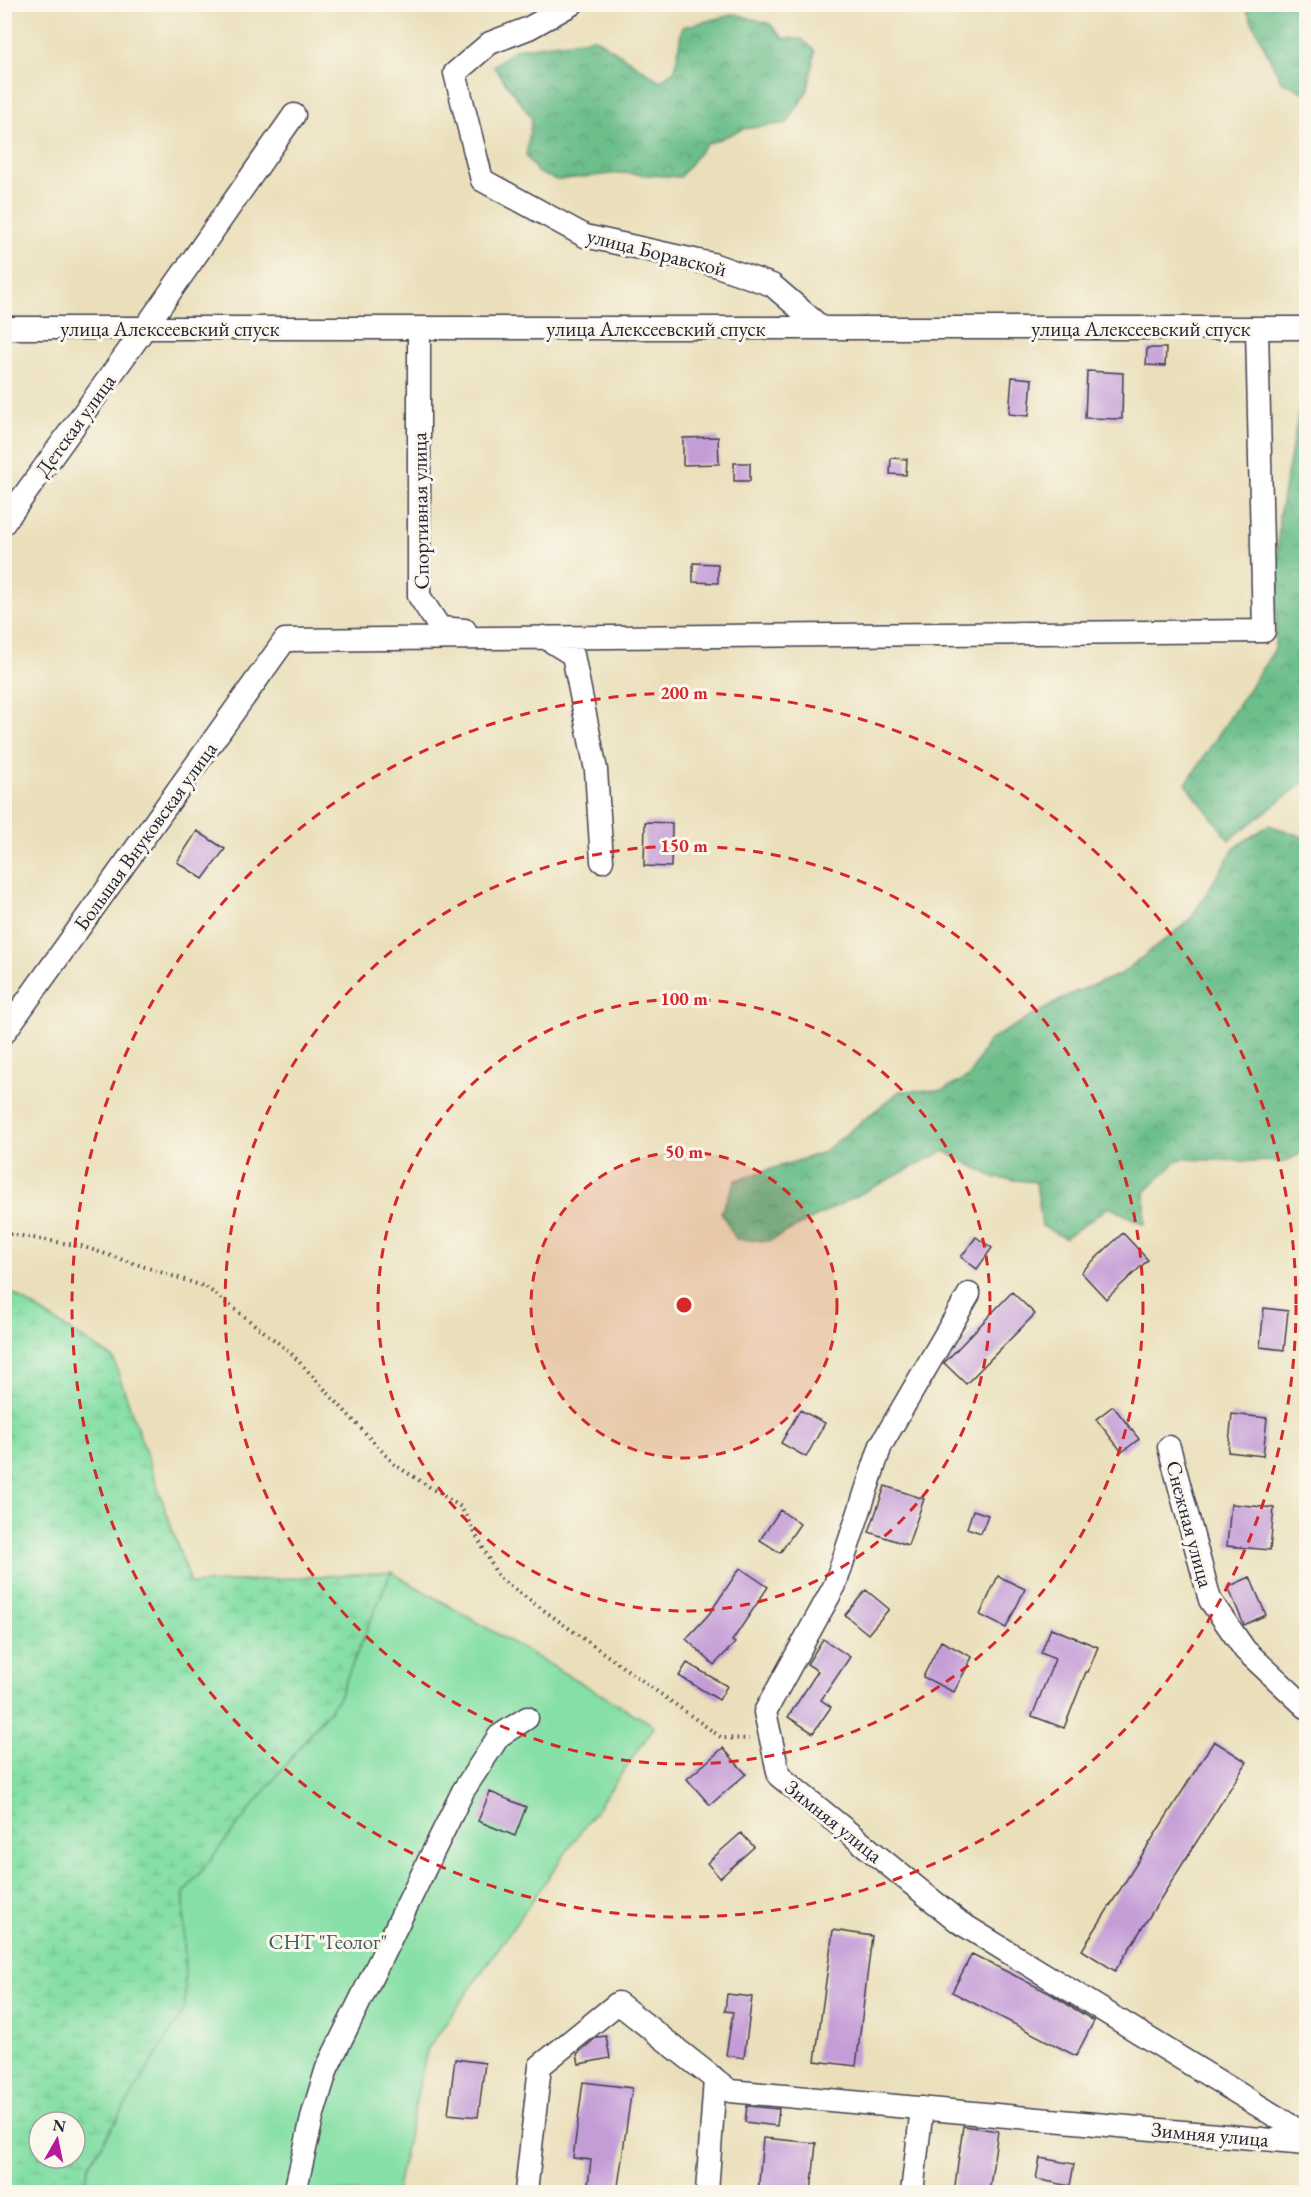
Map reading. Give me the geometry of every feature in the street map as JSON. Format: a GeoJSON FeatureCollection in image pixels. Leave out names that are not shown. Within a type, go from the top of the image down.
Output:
{"type":"FeatureCollection","features":[{"type":"Feature","properties":{"kind":"street","name":"улица Боравской"},"geometry":{"type":"LineString","coordinates":[[572,4],[530,28],[490,43],[455,73],[482,180],[585,236],[712,264],[772,285],[822,328]]}},
{"type":"Feature","properties":{"kind":"street","name":"Детская улица"},"geometry":{"type":"LineString","coordinates":[[4,523],[145,328],[294,115]]}},
{"type":"Feature","properties":{"kind":"street","name":"улица Алексеевский спуск"},"geometry":{"type":"LineString","coordinates":[[4,328],[1306,328]]}},
{"type":"Feature","properties":{"kind":"street","name":"Спортивная улица"},"geometry":{"type":"LineString","coordinates":[[419,328],[419,596],[440,628],[478,632],[530,629],[573,655],[596,770],[603,861]]}},
{"type":"Feature","properties":{"kind":"street"},"geometry":{"type":"LineString","coordinates":[[544,638],[1264,631],[1257,328]]}},
{"type":"Feature","properties":{"kind":"street","name":"Большая Внуковская улица"},"geometry":{"type":"LineString","coordinates":[[4,1033],[285,640],[544,638]]}},
{"type":"Feature","properties":{"kind":"street","name":"Зимняя улица"},"geometry":{"type":"LineString","coordinates":[[969,1294],[881,1445],[835,1585],[765,1712],[779,1776],[959,1922],[1306,2135]]}},
{"type":"Feature","properties":{"kind":"street","name":"Снежная улица"},"geometry":{"type":"LineString","coordinates":[[1169,1447],[1210,1600],[1245,1650],[1306,1707]]}},
{"type":"Feature","properties":{"kind":"street"},"geometry":{"type":"LineString","coordinates":[[296,2193],[313,2114],[332,2058],[463,1791],[499,1736],[527,1718]]}},
{"type":"Feature","properties":{"kind":"street","name":"Зимняя улица"},"geometry":{"type":"LineString","coordinates":[[526,2193],[540,2066],[618,2003],[730,2091],[1306,2143]]}},
{"type":"Feature","properties":{"kind":"street"},"geometry":{"type":"LineString","coordinates":[[707,2193],[715,2079]]}},
{"type":"Feature","properties":{"kind":"street"},"geometry":{"type":"LineString","coordinates":[[912,2193],[922,2108]]}},
{"type":"Feature","properties":{"kind":"path"},"geometry":{"type":"LineString","coordinates":[[4,1233],[81,1246],[206,1287],[290,1352],[395,1465],[461,1507],[499,1578],[722,1738],[753,1739]]}},
{"type":"Feature","properties":{"kind":"green space"},"geometry":{"type":"Polygon","coordinates":[[[1244,5],[1306,5],[1306,92],[1281,81],[1244,5]]]}},
{"type":"Feature","properties":{"kind":"green space"},"geometry":{"type":"Polygon","coordinates":[[[736,14],[770,24],[783,38],[802,39],[815,51],[808,90],[787,123],[743,129],[705,145],[680,177],[620,173],[557,180],[538,173],[526,156],[532,118],[493,66],[516,49],[595,38],[660,81],[675,70],[682,27],[736,14]]]}},
{"type":"Feature","properties":{"kind":"green space"},"geometry":{"type":"Polygon","coordinates":[[[1306,374],[1306,781],[1229,840],[1186,784],[1275,649],[1279,517],[1306,374]]]}},
{"type":"Feature","properties":{"kind":"green space"},"geometry":{"type":"Polygon","coordinates":[[[1269,825],[1306,838],[1306,1151],[1284,1162],[1179,1159],[1145,1192],[1145,1225],[1109,1207],[1065,1238],[1042,1226],[1036,1182],[996,1178],[944,1151],[769,1241],[736,1239],[721,1212],[736,1180],[822,1153],[900,1091],[943,1090],[969,1077],[988,1041],[1073,993],[1121,974],[1190,920],[1235,847],[1269,825]]]}},
{"type":"Feature","properties":{"kind":"green space"},"geometry":{"type":"Polygon","coordinates":[[[4,1288],[113,1358],[191,1584],[391,1572],[338,1699],[184,1893],[185,2008],[90,2164],[82,2192],[5,2192],[4,1288]]]}},
{"type":"Feature","properties":{"kind":"green space","name":"СНТ \"Геолог\""},"geometry":{"type":"Polygon","coordinates":[[[391,1572],[655,1726],[427,2050],[396,2192],[82,2192],[90,2164],[185,2008],[184,1893],[338,1699],[391,1572]]]}},
{"type":"Feature","properties":{"kind":"building"},"geometry":{"type":"Polygon","coordinates":[[[1147,348],[1166,348],[1165,366],[1146,365],[1147,348]]]}},
{"type":"Feature","properties":{"kind":"building"},"geometry":{"type":"Polygon","coordinates":[[[1087,371],[1123,373],[1122,419],[1085,418],[1087,371]]]}},
{"type":"Feature","properties":{"kind":"building"},"geometry":{"type":"Polygon","coordinates":[[[1012,377],[1032,379],[1029,416],[1009,414],[1012,377]]]}},
{"type":"Feature","properties":{"kind":"building"},"geometry":{"type":"Polygon","coordinates":[[[718,437],[719,464],[683,465],[683,438],[718,437]]]}},
{"type":"Feature","properties":{"kind":"building"},"geometry":{"type":"Polygon","coordinates":[[[891,458],[907,459],[906,475],[890,474],[891,458]]]}},
{"type":"Feature","properties":{"kind":"building"},"geometry":{"type":"Polygon","coordinates":[[[734,463],[750,463],[750,481],[734,481],[734,463]]]}},
{"type":"Feature","properties":{"kind":"building"},"geometry":{"type":"Polygon","coordinates":[[[693,563],[718,564],[718,583],[693,582],[693,563]]]}},
{"type":"Feature","properties":{"kind":"building"},"geometry":{"type":"Polygon","coordinates":[[[645,822],[672,823],[671,867],[644,866],[645,822]]]}},
{"type":"Feature","properties":{"kind":"building"},"geometry":{"type":"Polygon","coordinates":[[[197,831],[225,849],[203,879],[177,862],[197,831]]]}},
{"type":"Feature","properties":{"kind":"building"},"geometry":{"type":"Polygon","coordinates":[[[1123,1233],[1148,1260],[1106,1299],[1081,1272],[1123,1233]]]}},
{"type":"Feature","properties":{"kind":"building"},"geometry":{"type":"Polygon","coordinates":[[[976,1237],[992,1248],[977,1269],[961,1257],[976,1237]]]}},
{"type":"Feature","properties":{"kind":"building"},"geometry":{"type":"Polygon","coordinates":[[[1012,1292],[1035,1314],[966,1384],[944,1363],[1012,1292]]]}},
{"type":"Feature","properties":{"kind":"building"},"geometry":{"type":"Polygon","coordinates":[[[1264,1308],[1288,1311],[1284,1350],[1260,1347],[1264,1308]]]}},
{"type":"Feature","properties":{"kind":"building"},"geometry":{"type":"Polygon","coordinates":[[[1113,1406],[1139,1439],[1122,1452],[1096,1419],[1113,1406]]]}},
{"type":"Feature","properties":{"kind":"building"},"geometry":{"type":"Polygon","coordinates":[[[800,1410],[825,1423],[806,1457],[781,1443],[800,1410]]]}},
{"type":"Feature","properties":{"kind":"building"},"geometry":{"type":"Polygon","coordinates":[[[1232,1414],[1267,1418],[1263,1456],[1228,1452],[1232,1414]]]}},
{"type":"Feature","properties":{"kind":"building"},"geometry":{"type":"Polygon","coordinates":[[[885,1486],[924,1499],[908,1545],[869,1532],[885,1486]]]}},
{"type":"Feature","properties":{"kind":"building"},"geometry":{"type":"Polygon","coordinates":[[[1231,1504],[1274,1508],[1270,1550],[1227,1546],[1231,1504]]]}},
{"type":"Feature","properties":{"kind":"building"},"geometry":{"type":"Polygon","coordinates":[[[780,1510],[800,1524],[780,1553],[760,1540],[780,1510]]]}},
{"type":"Feature","properties":{"kind":"building"},"geometry":{"type":"Polygon","coordinates":[[[973,1510],[988,1515],[981,1533],[967,1528],[973,1510]]]}},
{"type":"Feature","properties":{"kind":"building"},"geometry":{"type":"Polygon","coordinates":[[[740,1568],[768,1587],[732,1641],[735,1643],[714,1665],[686,1639],[709,1614],[740,1568]]]}},
{"type":"Feature","properties":{"kind":"building"},"geometry":{"type":"Polygon","coordinates":[[[998,1576],[1025,1589],[1006,1628],[980,1615],[998,1576]]]}},
{"type":"Feature","properties":{"kind":"building"},"geometry":{"type":"Polygon","coordinates":[[[1250,1577],[1266,1615],[1244,1625],[1228,1587],[1250,1577]]]}},
{"type":"Feature","properties":{"kind":"building"},"geometry":{"type":"Polygon","coordinates":[[[866,1590],[889,1609],[868,1634],[845,1615],[866,1590]]]}},
{"type":"Feature","properties":{"kind":"building"},"geometry":{"type":"Polygon","coordinates":[[[1051,1628],[1098,1647],[1064,1728],[1032,1716],[1055,1659],[1041,1653],[1051,1628]]]}},
{"type":"Feature","properties":{"kind":"building"},"geometry":{"type":"Polygon","coordinates":[[[823,1639],[850,1657],[821,1700],[831,1707],[813,1733],[788,1717],[818,1671],[807,1664],[823,1639]]]}},
{"type":"Feature","properties":{"kind":"building"},"geometry":{"type":"Polygon","coordinates":[[[941,1641],[972,1657],[954,1692],[923,1677],[941,1641]]]}},
{"type":"Feature","properties":{"kind":"building"},"geometry":{"type":"Polygon","coordinates":[[[687,1663],[727,1686],[719,1700],[679,1676],[687,1663]]]}},
{"type":"Feature","properties":{"kind":"building"},"geometry":{"type":"Polygon","coordinates":[[[1214,1741],[1247,1762],[1115,1971],[1082,1950],[1214,1741]]]}},
{"type":"Feature","properties":{"kind":"building"},"geometry":{"type":"Polygon","coordinates":[[[723,1748],[746,1774],[710,1805],[687,1779],[723,1748]]]}},
{"type":"Feature","properties":{"kind":"building"},"geometry":{"type":"Polygon","coordinates":[[[490,1792],[526,1807],[515,1836],[478,1821],[490,1792]]]}},
{"type":"Feature","properties":{"kind":"building"},"geometry":{"type":"Polygon","coordinates":[[[741,1833],[754,1847],[720,1878],[707,1863],[741,1833]]]}},
{"type":"Feature","properties":{"kind":"building"},"geometry":{"type":"Polygon","coordinates":[[[833,1930],[872,1936],[856,2066],[815,2061],[833,1930]]]}},
{"type":"Feature","properties":{"kind":"building"},"geometry":{"type":"Polygon","coordinates":[[[972,1954],[1051,1994],[1094,2021],[1076,2056],[952,1992],[972,1954]]]}},
{"type":"Feature","properties":{"kind":"building"},"geometry":{"type":"Polygon","coordinates":[[[727,1994],[752,1997],[744,2058],[726,2055],[733,2012],[725,2011],[727,1994]]]}},
{"type":"Feature","properties":{"kind":"building"},"geometry":{"type":"Polygon","coordinates":[[[606,2036],[610,2058],[579,2064],[577,2054],[597,2037],[606,2036]]]}},
{"type":"Feature","properties":{"kind":"building"},"geometry":{"type":"Polygon","coordinates":[[[455,2059],[485,2063],[478,2117],[448,2114],[455,2059]]]}},
{"type":"Feature","properties":{"kind":"building"},"geometry":{"type":"Polygon","coordinates":[[[583,2082],[632,2088],[617,2193],[587,2193],[591,2160],[573,2158],[583,2082]]]}},
{"type":"Feature","properties":{"kind":"building"},"geometry":{"type":"Polygon","coordinates":[[[747,2106],[779,2109],[777,2126],[745,2122],[747,2106]]]}},
{"type":"Feature","properties":{"kind":"building"},"geometry":{"type":"Polygon","coordinates":[[[963,2126],[998,2131],[989,2193],[954,2193],[963,2126]]]}},
{"type":"Feature","properties":{"kind":"building"},"geometry":{"type":"Polygon","coordinates":[[[763,2138],[816,2143],[811,2193],[758,2193],[763,2138]]]}},
{"type":"Feature","properties":{"kind":"building"},"geometry":{"type":"Polygon","coordinates":[[[1040,2158],[1074,2164],[1070,2186],[1036,2179],[1040,2158]]]}}]}
